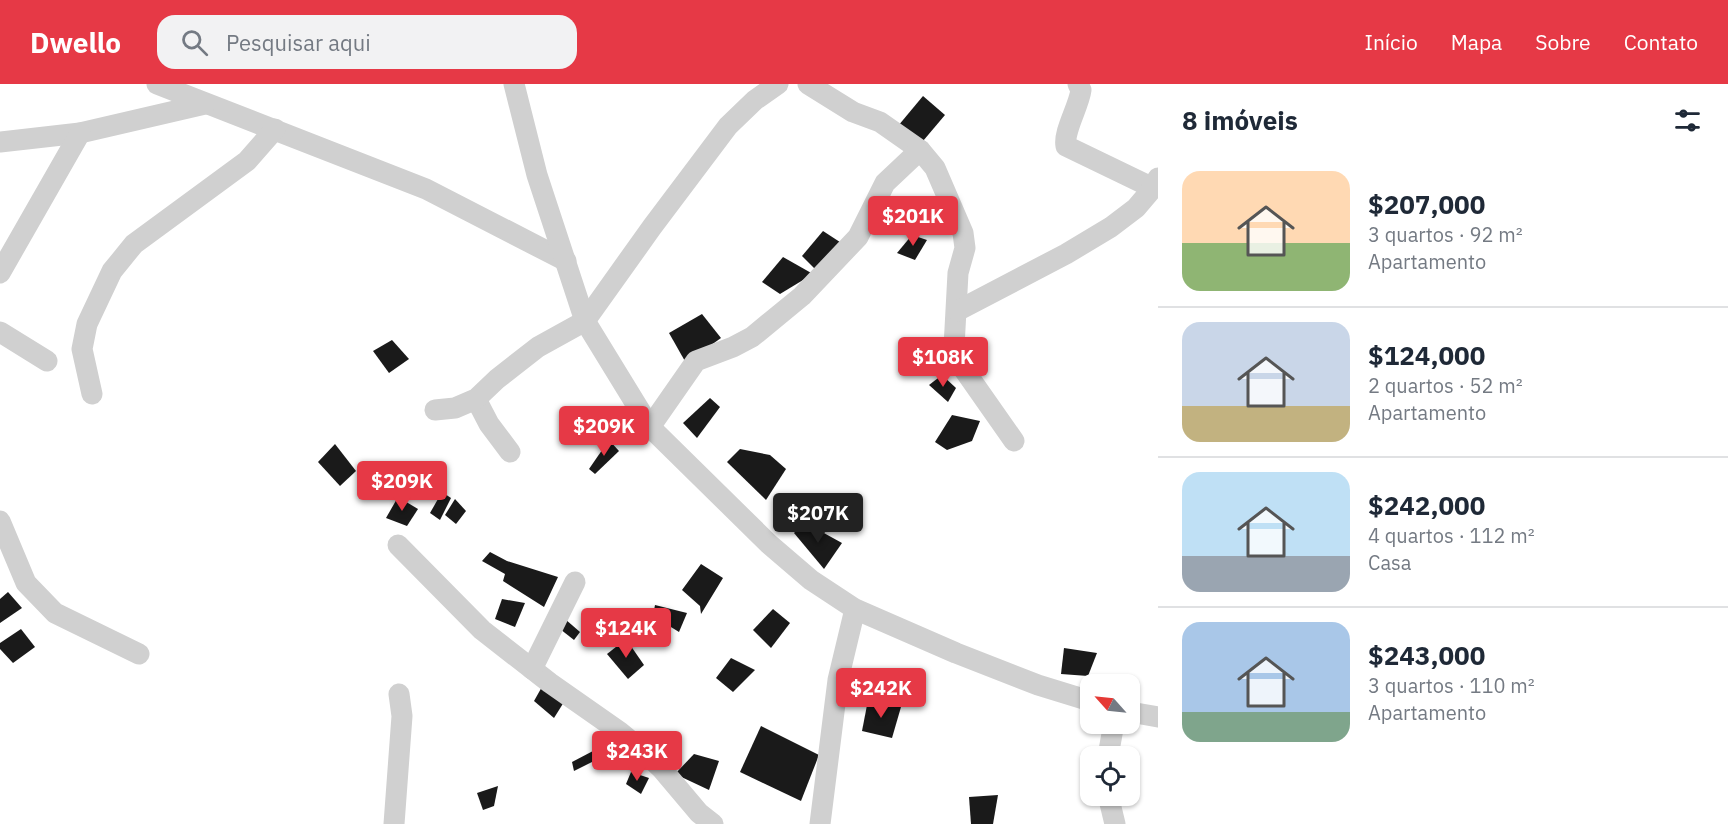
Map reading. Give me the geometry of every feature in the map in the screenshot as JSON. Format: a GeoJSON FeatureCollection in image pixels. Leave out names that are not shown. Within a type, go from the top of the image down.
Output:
{"type":"FeatureCollection","features":[{"type":"Feature","properties":{"kind":"street"},"geometry":{"type":"LineString","coordinates":[[157,84],[426,189],[566,261]]}},
{"type":"Feature","properties":{"kind":"street"},"geometry":{"type":"LineString","coordinates":[[514,84],[537,175],[585,321],[650,427],[769,544],[811,580],[855,609],[1018,677],[1080,698]]}},
{"type":"Feature","properties":{"kind":"street"},"geometry":{"type":"LineString","coordinates":[[435,410],[455,408],[476,399],[497,379],[538,347],[585,321],[658,218],[728,126],[755,100],[778,84]]}},
{"type":"Feature","properties":{"kind":"street"},"geometry":{"type":"LineString","coordinates":[[808,84],[854,112],[880,122],[920,150],[935,168],[963,233],[965,248],[958,273],[954,347],[960,364],[1014,441]]}},
{"type":"Feature","properties":{"kind":"street"},"geometry":{"type":"LineString","coordinates":[[957,311],[1111,228],[1136,208],[1155,183],[1066,146],[1064,139],[1079,102],[1081,90],[1078,84]]}},
{"type":"Feature","properties":{"kind":"street"},"geometry":{"type":"LineString","coordinates":[[0,142],[80,133],[205,104]]}},
{"type":"Feature","properties":{"kind":"street"},"geometry":{"type":"LineString","coordinates":[[92,394],[82,349],[87,324],[112,271],[134,244],[247,161],[275,129]]}},
{"type":"Feature","properties":{"kind":"street"},"geometry":{"type":"LineString","coordinates":[[0,273],[80,133]]}},
{"type":"Feature","properties":{"kind":"street"},"geometry":{"type":"LineString","coordinates":[[650,427],[696,361],[752,337],[802,296],[858,237],[885,183],[920,150]]}},
{"type":"Feature","properties":{"kind":"street"},"geometry":{"type":"LineString","coordinates":[[0,332],[47,361]]}},
{"type":"Feature","properties":{"kind":"street"},"geometry":{"type":"LineString","coordinates":[[476,399],[489,424],[510,452]]}},
{"type":"Feature","properties":{"kind":"street"},"geometry":{"type":"LineString","coordinates":[[0,521],[26,583],[55,612],[139,654]]}},
{"type":"Feature","properties":{"kind":"street"},"geometry":{"type":"LineString","coordinates":[[398,545],[482,630],[643,751],[661,768],[699,813],[713,824]]}},
{"type":"Feature","properties":{"kind":"street"},"geometry":{"type":"LineString","coordinates":[[532,669],[575,582]]}},
{"type":"Feature","properties":{"kind":"street"},"geometry":{"type":"LineString","coordinates":[[820,824],[838,680],[855,609]]}},
{"type":"Feature","properties":{"kind":"street"},"geometry":{"type":"LineString","coordinates":[[394,824],[402,716],[399,694]]}},
{"type":"Feature","properties":{"kind":"street"},"geometry":{"type":"LineString","coordinates":[[1140,714],[1158,717]]}},
{"type":"Feature","properties":{"kind":"street"},"geometry":{"type":"LineString","coordinates":[[1111,806],[1116,824]]}},
{"type":"Feature","properties":{"kind":"building"},"geometry":{"type":"Polygon","coordinates":[[[923,96],[945,115],[923,141],[898,126],[923,96]]]}},
{"type":"Feature","properties":{"kind":"building"},"geometry":{"type":"Polygon","coordinates":[[[823,231],[846,246],[820,274],[802,256],[823,231]]]}},
{"type":"Feature","properties":{"kind":"building"},"geometry":{"type":"Polygon","coordinates":[[[912,235],[927,240],[915,260],[897,253],[912,235]]]}},
{"type":"Feature","properties":{"kind":"building"},"geometry":{"type":"Polygon","coordinates":[[[783,257],[813,274],[780,294],[762,282],[783,257]]]}},
{"type":"Feature","properties":{"kind":"building"},"geometry":{"type":"Polygon","coordinates":[[[702,314],[721,338],[686,363],[669,333],[702,314]]]}},
{"type":"Feature","properties":{"kind":"building"},"geometry":{"type":"Polygon","coordinates":[[[392,340],[409,359],[389,373],[373,351],[392,340]]]}},
{"type":"Feature","properties":{"kind":"building"},"geometry":{"type":"Polygon","coordinates":[[[942,375],[956,388],[948,402],[929,385],[942,375]]]}},
{"type":"Feature","properties":{"kind":"building"},"geometry":{"type":"Polygon","coordinates":[[[710,398],[720,407],[697,438],[683,423],[710,398]]]}},
{"type":"Feature","properties":{"kind":"building"},"geometry":{"type":"Polygon","coordinates":[[[952,415],[980,421],[972,441],[947,450],[935,442],[952,415]]]}},
{"type":"Feature","properties":{"kind":"building"},"geometry":{"type":"Polygon","coordinates":[[[609,440],[619,451],[595,474],[589,469],[609,440]]]}},
{"type":"Feature","properties":{"kind":"building"},"geometry":{"type":"Polygon","coordinates":[[[335,444],[356,471],[340,486],[318,462],[335,444]]]}},
{"type":"Feature","properties":{"kind":"building"},"geometry":{"type":"Polygon","coordinates":[[[740,449],[770,455],[786,469],[766,500],[727,462],[740,449]]]}},
{"type":"Feature","properties":{"kind":"building"},"geometry":{"type":"Polygon","coordinates":[[[442,492],[451,498],[440,520],[430,513],[442,492]]]}},
{"type":"Feature","properties":{"kind":"building"},"geometry":{"type":"Polygon","coordinates":[[[398,497],[418,509],[407,526],[386,518],[398,497]]]}},
{"type":"Feature","properties":{"kind":"building"},"geometry":{"type":"Polygon","coordinates":[[[455,499],[466,511],[456,524],[445,515],[455,499]]]}},
{"type":"Feature","properties":{"kind":"building"},"geometry":{"type":"Polygon","coordinates":[[[804,522],[842,543],[824,569],[794,533],[804,522]]]}},
{"type":"Feature","properties":{"kind":"building"},"geometry":{"type":"Polygon","coordinates":[[[490,552],[507,561],[558,577],[544,607],[503,581],[505,574],[482,561],[490,552]]]}},
{"type":"Feature","properties":{"kind":"building"},"geometry":{"type":"Polygon","coordinates":[[[701,564],[723,578],[701,614],[700,606],[682,590],[701,564]]]}},
{"type":"Feature","properties":{"kind":"building"},"geometry":{"type":"Polygon","coordinates":[[[8,592],[22,608],[0,623],[0,599],[8,592]]]}},
{"type":"Feature","properties":{"kind":"building"},"geometry":{"type":"Polygon","coordinates":[[[502,599],[525,603],[515,627],[495,619],[502,599]]]}},
{"type":"Feature","properties":{"kind":"building"},"geometry":{"type":"Polygon","coordinates":[[[655,605],[687,613],[679,632],[653,616],[655,605]]]}},
{"type":"Feature","properties":{"kind":"building"},"geometry":{"type":"Polygon","coordinates":[[[773,609],[790,623],[771,648],[753,630],[773,609]]]}},
{"type":"Feature","properties":{"kind":"building"},"geometry":{"type":"Polygon","coordinates":[[[565,619],[580,632],[574,640],[560,629],[565,619]]]}},
{"type":"Feature","properties":{"kind":"building"},"geometry":{"type":"Polygon","coordinates":[[[21,629],[35,647],[13,663],[0,649],[0,643],[21,629]]]}},
{"type":"Feature","properties":{"kind":"building"},"geometry":{"type":"Polygon","coordinates":[[[626,639],[644,665],[628,679],[607,654],[626,639]]]}},
{"type":"Feature","properties":{"kind":"building"},"geometry":{"type":"Polygon","coordinates":[[[1064,648],[1097,653],[1089,674],[1061,674],[1064,648]]]}},
{"type":"Feature","properties":{"kind":"building"},"geometry":{"type":"Polygon","coordinates":[[[731,658],[755,670],[733,692],[716,678],[731,658]]]}},
{"type":"Feature","properties":{"kind":"building"},"geometry":{"type":"Polygon","coordinates":[[[543,685],[564,702],[554,718],[534,701],[543,685]]]}},
{"type":"Feature","properties":{"kind":"building"},"geometry":{"type":"Polygon","coordinates":[[[868,700],[901,707],[892,738],[862,731],[868,700]]]}},
{"type":"Feature","properties":{"kind":"building"},"geometry":{"type":"Polygon","coordinates":[[[761,726],[819,755],[801,801],[740,772],[761,726]]]}},
{"type":"Feature","properties":{"kind":"building"},"geometry":{"type":"Polygon","coordinates":[[[593,751],[596,760],[574,771],[572,762],[593,751]]]}},
{"type":"Feature","properties":{"kind":"building"},"geometry":{"type":"Polygon","coordinates":[[[694,754],[719,761],[709,790],[675,774],[694,754]]]}},
{"type":"Feature","properties":{"kind":"building"},"geometry":{"type":"Polygon","coordinates":[[[631,772],[649,778],[641,794],[626,784],[631,772]]]}},
{"type":"Feature","properties":{"kind":"building"},"geometry":{"type":"Polygon","coordinates":[[[498,786],[494,806],[483,810],[477,793],[498,786]]]}},
{"type":"Feature","properties":{"kind":"building"},"geometry":{"type":"Polygon","coordinates":[[[998,795],[993,824],[971,824],[969,797],[998,795]]]}}]}
